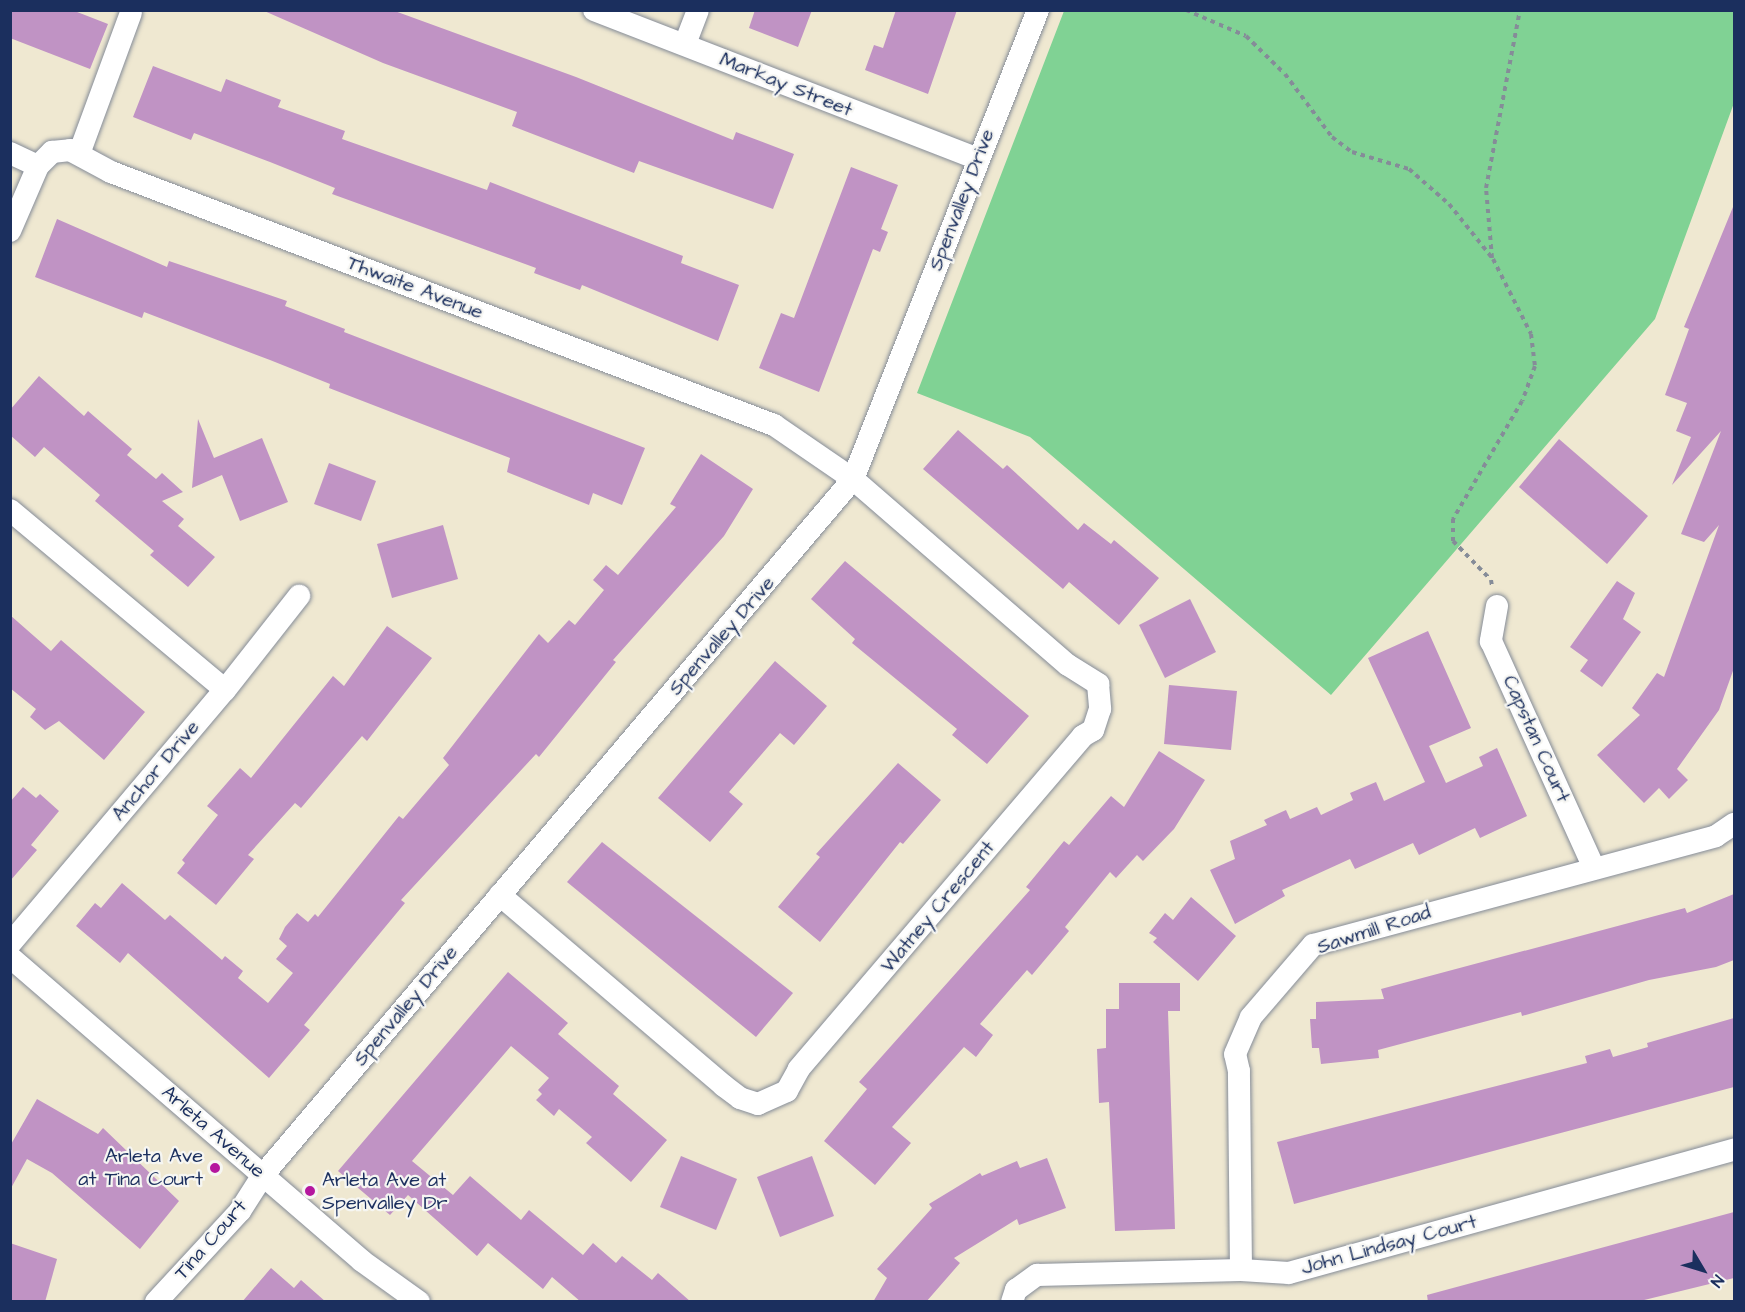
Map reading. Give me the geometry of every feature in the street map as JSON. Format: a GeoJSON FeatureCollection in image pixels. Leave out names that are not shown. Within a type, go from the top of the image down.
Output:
{"type":"FeatureCollection","features":[{"type":"Feature","properties":{"kind":"street","name":"Markay Street"},"geometry":{"type":"LineString","coordinates":[[594,10],[978,159]]}},
{"type":"Feature","properties":{"kind":"street"},"geometry":{"type":"LineString","coordinates":[[685,44],[698,10]]}},
{"type":"Feature","properties":{"kind":"street","name":"Spenvalley Drive"},"geometry":{"type":"LineString","coordinates":[[263,1175],[853,478],[1038,10]]}},
{"type":"Feature","properties":{"kind":"street"},"geometry":{"type":"LineString","coordinates":[[79,154],[131,13]]}},
{"type":"Feature","properties":{"kind":"street","name":"Thwaite Avenue"},"geometry":{"type":"LineString","coordinates":[[38,166],[52,152],[79,154],[111,172],[774,424],[853,478]]}},
{"type":"Feature","properties":{"kind":"street"},"geometry":{"type":"LineString","coordinates":[[10,153],[38,166],[10,231]]}},
{"type":"Feature","properties":{"kind":"street","name":"Watney Crescent"},"geometry":{"type":"LineString","coordinates":[[500,895],[740,1098],[758,1104],[787,1091],[799,1069],[1083,736],[1093,730],[1101,709],[1098,684],[1068,665],[853,478]]}},
{"type":"Feature","properties":{"kind":"street"},"geometry":{"type":"LineString","coordinates":[[10,510],[225,690]]}},
{"type":"Feature","properties":{"kind":"street","name":"Anchor Drive"},"geometry":{"type":"LineString","coordinates":[[10,944],[225,690],[299,596]]}},
{"type":"Feature","properties":{"kind":"street","name":"Capstan Court"},"geometry":{"type":"LineString","coordinates":[[1497,606],[1491,641],[1594,868]]}},
{"type":"Feature","properties":{"kind":"street","name":"Sawmill Road"},"geometry":{"type":"LineString","coordinates":[[1241,1270],[1239,1071],[1234,1054],[1251,1017],[1314,945],[1370,927],[1716,836],[1734,824]]}},
{"type":"Feature","properties":{"kind":"street","name":"Arleta Avenue"},"geometry":{"type":"LineString","coordinates":[[10,957],[370,1267],[419,1302]]}},
{"type":"Feature","properties":{"kind":"street","name":"John Lindsay Court"},"geometry":{"type":"LineString","coordinates":[[1012,1302],[1016,1290],[1037,1275],[1241,1270],[1289,1273],[1734,1150]]}},
{"type":"Feature","properties":{"kind":"street","name":"Tina Court"},"geometry":{"type":"LineString","coordinates":[[156,1302],[240,1210],[263,1175]]}},
{"type":"Feature","properties":{"kind":"path"},"geometry":{"type":"LineString","coordinates":[[1186,10],[1245,36],[1285,74],[1332,137],[1352,152],[1408,169],[1449,204],[1492,259],[1531,334],[1535,366],[1522,401],[1453,519],[1453,541],[1491,580],[1497,606]]}},
{"type":"Feature","properties":{"kind":"path"},"geometry":{"type":"LineString","coordinates":[[1492,259],[1486,188],[1520,10]]}},
{"type":"Feature","properties":{"kind":"green space"},"geometry":{"type":"Polygon","coordinates":[[[1064,11],[1734,11],[1734,103],[1655,319],[1331,695],[1030,437],[917,393],[1064,11]]]}},
{"type":"Feature","properties":{"kind":"building"},"geometry":{"type":"Polygon","coordinates":[[[10,10],[72,10],[108,24],[90,69],[10,38],[10,10]]]}},
{"type":"Feature","properties":{"kind":"building"},"geometry":{"type":"Polygon","coordinates":[[[262,10],[392,10],[576,77],[733,140],[736,132],[794,154],[773,209],[639,161],[634,173],[512,126],[517,112],[383,63],[262,10]]]}},
{"type":"Feature","properties":{"kind":"building"},"geometry":{"type":"Polygon","coordinates":[[[755,10],[812,10],[798,47],[749,28],[755,10]]]}},
{"type":"Feature","properties":{"kind":"building"},"geometry":{"type":"Polygon","coordinates":[[[896,10],[957,10],[928,94],[865,70],[874,45],[883,48],[896,10]]]}},
{"type":"Feature","properties":{"kind":"building"},"geometry":{"type":"Polygon","coordinates":[[[153,66],[221,92],[226,79],[281,100],[278,107],[345,131],[342,139],[487,190],[490,182],[683,256],[681,263],[739,285],[718,341],[582,285],[580,290],[534,273],[536,268],[332,194],[335,188],[270,162],[194,133],[191,140],[133,117],[153,66]]]}},
{"type":"Feature","properties":{"kind":"building"},"geometry":{"type":"Polygon","coordinates":[[[851,167],[898,185],[881,229],[888,232],[880,252],[873,249],[819,392],[759,368],[781,313],[794,318],[851,167]]]}},
{"type":"Feature","properties":{"kind":"building"},"geometry":{"type":"Polygon","coordinates":[[[1733,207],[1734,668],[1719,710],[1677,769],[1688,780],[1669,799],[1659,788],[1644,803],[1597,755],[1640,715],[1632,708],[1657,673],[1664,677],[1719,525],[1704,542],[1681,534],[1721,431],[1672,485],[1691,437],[1676,431],[1687,403],[1665,395],[1689,329],[1684,327],[1733,207]]]}},
{"type":"Feature","properties":{"kind":"building"},"geometry":{"type":"Polygon","coordinates":[[[57,219],[167,267],[169,261],[287,301],[285,306],[345,329],[344,332],[645,448],[622,505],[593,493],[589,505],[507,472],[510,458],[329,388],[330,384],[270,360],[144,312],[142,318],[35,277],[57,219]]]}},
{"type":"Feature","properties":{"kind":"building"},"geometry":{"type":"Polygon","coordinates":[[[39,376],[84,416],[88,411],[132,449],[127,455],[156,479],[162,473],[183,492],[162,501],[184,519],[178,526],[215,557],[188,587],[150,555],[154,551],[95,501],[100,495],[44,447],[35,457],[10,435],[10,410],[39,376]]]}},
{"type":"Feature","properties":{"kind":"building"},"geometry":{"type":"Polygon","coordinates":[[[198,419],[214,458],[262,438],[288,502],[240,521],[222,475],[192,488],[198,419]]]}},
{"type":"Feature","properties":{"kind":"building"},"geometry":{"type":"Polygon","coordinates":[[[958,430],[1003,469],[1007,465],[1078,530],[1084,523],[1111,544],[1114,540],[1159,578],[1119,625],[1069,582],[1063,589],[923,469],[958,430]]]}},
{"type":"Feature","properties":{"kind":"building"},"geometry":{"type":"Polygon","coordinates":[[[1559,439],[1648,516],[1607,564],[1519,487],[1559,439]]]}},
{"type":"Feature","properties":{"kind":"building"},"geometry":{"type":"Polygon","coordinates":[[[701,454],[753,489],[724,536],[613,660],[616,662],[539,757],[536,754],[401,900],[405,903],[304,1025],[310,1030],[269,1078],[128,953],[120,963],[76,926],[95,903],[101,908],[122,883],[165,920],[170,915],[222,960],[225,956],[243,971],[238,978],[268,1003],[293,973],[276,959],[287,946],[279,939],[285,927],[297,913],[308,922],[315,914],[318,917],[399,816],[403,819],[449,765],[443,758],[539,634],[548,643],[569,620],[575,625],[604,590],[593,580],[606,565],[618,575],[676,507],[670,504],[701,454]]]}},
{"type":"Feature","properties":{"kind":"building"},"geometry":{"type":"Polygon","coordinates":[[[329,463],[376,481],[361,521],[314,504],[329,463]]]}},
{"type":"Feature","properties":{"kind":"building"},"geometry":{"type":"Polygon","coordinates":[[[443,525],[458,579],[392,598],[377,544],[443,525]]]}},
{"type":"Feature","properties":{"kind":"building"},"geometry":{"type":"Polygon","coordinates":[[[845,561],[1029,716],[987,764],[952,735],[957,729],[852,643],[855,639],[811,599],[845,561]]]}},
{"type":"Feature","properties":{"kind":"building"},"geometry":{"type":"Polygon","coordinates":[[[1617,581],[1635,593],[1623,619],[1641,632],[1602,687],[1580,671],[1588,660],[1570,647],[1617,581]]]}},
{"type":"Feature","properties":{"kind":"building"},"geometry":{"type":"Polygon","coordinates":[[[1190,599],[1216,652],[1165,678],[1139,625],[1190,599]]]}},
{"type":"Feature","properties":{"kind":"building"},"geometry":{"type":"Polygon","coordinates":[[[10,615],[51,651],[61,640],[145,712],[104,760],[59,721],[45,730],[30,717],[36,709],[10,688],[10,615]]]}},
{"type":"Feature","properties":{"kind":"building"},"geometry":{"type":"Polygon","coordinates":[[[387,626],[432,658],[367,741],[362,736],[301,808],[295,803],[248,855],[254,859],[216,905],[177,873],[185,863],[182,860],[218,815],[207,806],[240,768],[251,778],[333,676],[344,686],[387,626]]]}},
{"type":"Feature","properties":{"kind":"building"},"geometry":{"type":"Polygon","coordinates":[[[1428,631],[1471,728],[1429,746],[1446,783],[1483,766],[1479,757],[1497,748],[1527,816],[1480,838],[1475,828],[1419,855],[1413,843],[1355,869],[1350,859],[1282,890],[1285,896],[1235,924],[1210,870],[1235,859],[1230,841],[1267,825],[1264,820],[1286,810],[1290,819],[1317,807],[1321,815],[1353,800],[1350,793],[1376,782],[1384,801],[1425,782],[1368,658],[1428,631]]]}},
{"type":"Feature","properties":{"kind":"building"},"geometry":{"type":"Polygon","coordinates":[[[775,661],[827,706],[794,745],[780,733],[729,792],[743,804],[710,842],[658,798],[775,661]]]}},
{"type":"Feature","properties":{"kind":"building"},"geometry":{"type":"Polygon","coordinates":[[[1169,685],[1237,691],[1231,750],[1164,744],[1169,685]]]}},
{"type":"Feature","properties":{"kind":"building"},"geometry":{"type":"Polygon","coordinates":[[[1159,751],[1205,780],[1174,829],[1143,861],[1137,855],[1116,878],[1110,872],[1065,927],[1069,931],[1032,975],[1027,970],[980,1024],[993,1035],[976,1057],[964,1047],[892,1127],[911,1143],[875,1185],[824,1141],[867,1089],[859,1082],[1030,890],[1026,887],[1064,841],[1069,845],[1111,796],[1124,807],[1159,751]]]}},
{"type":"Feature","properties":{"kind":"building"},"geometry":{"type":"Polygon","coordinates":[[[898,763],[941,800],[903,844],[900,842],[820,942],[778,907],[820,857],[816,854],[898,763]]]}},
{"type":"Feature","properties":{"kind":"building"},"geometry":{"type":"Polygon","coordinates":[[[23,787],[36,798],[40,794],[59,811],[31,845],[37,850],[10,881],[10,802],[23,787]]]}},
{"type":"Feature","properties":{"kind":"building"},"geometry":{"type":"Polygon","coordinates":[[[602,842],[793,993],[756,1037],[567,882],[602,842]]]}},
{"type":"Feature","properties":{"kind":"building"},"geometry":{"type":"Polygon","coordinates":[[[1734,894],[1734,960],[1716,967],[1649,980],[1522,1016],[1521,1012],[1378,1050],[1379,1058],[1321,1064],[1319,1048],[1312,1048],[1310,1019],[1316,1019],[1316,1002],[1384,999],[1381,989],[1685,908],[1687,913],[1734,894]]]}},
{"type":"Feature","properties":{"kind":"building"},"geometry":{"type":"Polygon","coordinates":[[[1191,897],[1236,936],[1198,981],[1153,942],[1157,938],[1149,933],[1165,913],[1173,920],[1191,897]]]}},
{"type":"Feature","properties":{"kind":"building"},"geometry":{"type":"Polygon","coordinates":[[[508,972],[568,1023],[558,1034],[619,1086],[613,1094],[667,1140],[631,1182],[586,1143],[592,1137],[559,1109],[554,1116],[536,1100],[542,1094],[538,1090],[549,1078],[511,1046],[412,1161],[453,1195],[470,1176],[521,1220],[529,1210],[583,1255],[593,1243],[616,1263],[622,1256],[652,1280],[658,1273],[691,1302],[581,1302],[552,1277],[543,1289],[488,1243],[477,1256],[408,1195],[390,1215],[338,1171],[508,972]]]}},
{"type":"Feature","properties":{"kind":"building"},"geometry":{"type":"Polygon","coordinates":[[[1119,983],[1180,983],[1180,1011],[1168,1011],[1175,1229],[1115,1231],[1109,1102],[1099,1103],[1097,1049],[1106,1048],[1106,1009],[1119,1009],[1119,983]]]}},
{"type":"Feature","properties":{"kind":"building"},"geometry":{"type":"Polygon","coordinates":[[[1734,1018],[1734,1087],[1294,1204],[1277,1142],[1587,1063],[1585,1056],[1610,1049],[1613,1057],[1648,1047],[1647,1043],[1734,1018]]]}},
{"type":"Feature","properties":{"kind":"building"},"geometry":{"type":"Polygon","coordinates":[[[37,1099],[98,1134],[103,1128],[179,1201],[140,1249],[52,1173],[27,1159],[10,1190],[10,1146],[37,1099]]]}},
{"type":"Feature","properties":{"kind":"building"},"geometry":{"type":"Polygon","coordinates":[[[681,1156],[737,1179],[716,1230],[660,1207],[681,1156]]]}},
{"type":"Feature","properties":{"kind":"building"},"geometry":{"type":"Polygon","coordinates":[[[812,1156],[834,1216],[780,1237],[757,1177],[812,1156]]]}},
{"type":"Feature","properties":{"kind":"building"},"geometry":{"type":"Polygon","coordinates":[[[1047,1158],[1066,1208],[1019,1225],[1017,1219],[954,1258],[960,1263],[926,1302],[873,1302],[887,1278],[877,1269],[932,1208],[929,1204],[980,1173],[982,1176],[1017,1161],[1020,1168],[1047,1158]]]}},
{"type":"Feature","properties":{"kind":"building"},"geometry":{"type":"Polygon","coordinates":[[[1734,1212],[1734,1278],[1636,1302],[1428,1302],[1427,1295],[1734,1212]]]}},
{"type":"Feature","properties":{"kind":"building"},"geometry":{"type":"Polygon","coordinates":[[[10,1243],[57,1259],[45,1302],[10,1302],[10,1243]]]}},
{"type":"Feature","properties":{"kind":"building"},"geometry":{"type":"Polygon","coordinates":[[[271,1268],[294,1288],[301,1280],[326,1302],[242,1302],[271,1268]]]}},
{"type":"Feature","properties":{"kind":"place","name":"Arleta Ave at Tina Court"},"geometry":{"type":"Point","coordinates":[215,1168]}},
{"type":"Feature","properties":{"kind":"place","name":"Arleta Ave at Spenvalley Dr"},"geometry":{"type":"Point","coordinates":[310,1191]}}]}
